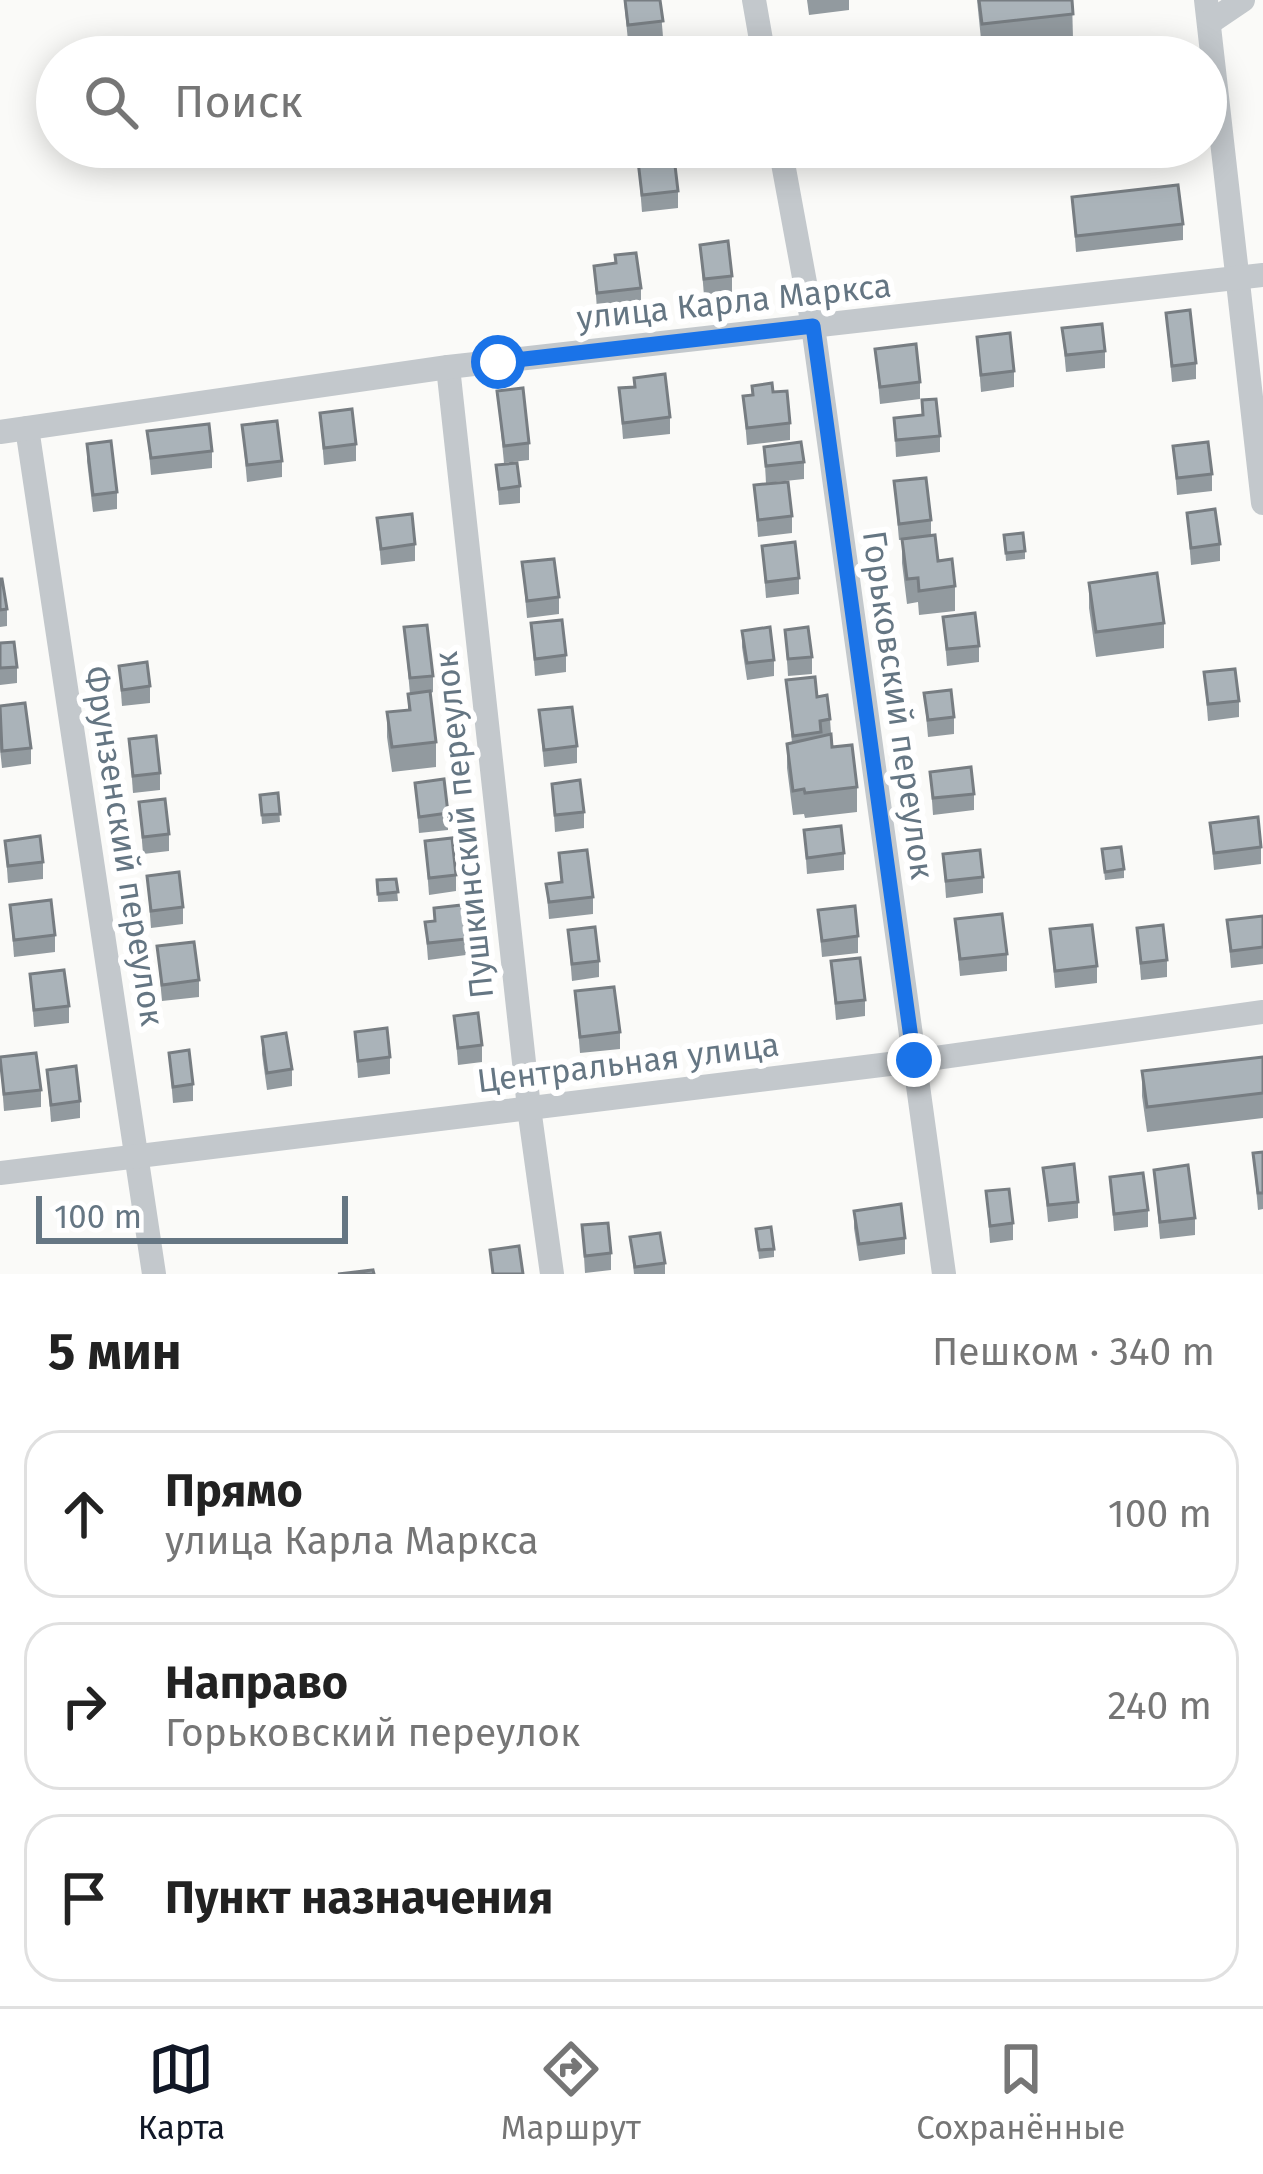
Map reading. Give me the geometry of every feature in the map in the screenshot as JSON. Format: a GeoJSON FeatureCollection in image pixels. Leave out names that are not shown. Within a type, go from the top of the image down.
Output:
{"type":"FeatureCollection","features":[{"type":"Feature","properties":{"kind":"street"},"geometry":{"type":"LineString","coordinates":[[754,0],[760,36]]}},
{"type":"Feature","properties":{"kind":"street"},"geometry":{"type":"LineString","coordinates":[[1208,12],[1244,0]]}},
{"type":"Feature","properties":{"kind":"street"},"geometry":{"type":"LineString","coordinates":[[1227,132],[1250,277],[1263,503]]}},
{"type":"Feature","properties":{"kind":"street","name":"Горьковский переулок"},"geometry":{"type":"LineString","coordinates":[[784,168],[813,326],[944,1274]]}},
{"type":"Feature","properties":{"kind":"street","name":"улица Карла Маркса"},"geometry":{"type":"LineString","coordinates":[[0,432],[448,367],[1250,277]]}},
{"type":"Feature","properties":{"kind":"street","name":"Пушкинский переулок"},"geometry":{"type":"LineString","coordinates":[[448,367],[529,1108],[552,1274]]}},
{"type":"Feature","properties":{"kind":"street","name":"Фрунзенский переулок"},"geometry":{"type":"LineString","coordinates":[[27,428],[154,1274]]}},
{"type":"Feature","properties":{"kind":"street","name":"Центральная улица"},"geometry":{"type":"LineString","coordinates":[[0,1173],[1263,1012]]}},
{"type":"Feature","properties":{"kind":"building"},"geometry":{"type":"Polygon","coordinates":[[[625,0],[660,0],[663,21],[628,25],[625,0]]]}},
{"type":"Feature","properties":{"kind":"building"},"geometry":{"type":"Polygon","coordinates":[[[979,0],[1072,0],[1073,14],[982,24],[979,0]]]}},
{"type":"Feature","properties":{"kind":"building"},"geometry":{"type":"Polygon","coordinates":[[[639,168],[675,168],[678,191],[642,195],[639,168]]]}},
{"type":"Feature","properties":{"kind":"building"},"geometry":{"type":"Polygon","coordinates":[[[1178,185],[1183,224],[1076,236],[1072,197],[1178,185]]]}},
{"type":"Feature","properties":{"kind":"building"},"geometry":{"type":"Polygon","coordinates":[[[728,241],[732,276],[704,279],[700,245],[728,241]]]}},
{"type":"Feature","properties":{"kind":"building"},"geometry":{"type":"Polygon","coordinates":[[[636,253],[641,288],[597,293],[594,266],[616,263],[615,255],[636,253]]]}},
{"type":"Feature","properties":{"kind":"building"},"geometry":{"type":"Polygon","coordinates":[[[1190,310],[1196,363],[1172,366],[1166,313],[1190,310]]]}},
{"type":"Feature","properties":{"kind":"building"},"geometry":{"type":"Polygon","coordinates":[[[1102,324],[1105,351],[1066,355],[1062,328],[1102,324]]]}},
{"type":"Feature","properties":{"kind":"building"},"geometry":{"type":"Polygon","coordinates":[[[1010,333],[1014,371],[981,375],[977,337],[1010,333]]]}},
{"type":"Feature","properties":{"kind":"building"},"geometry":{"type":"Polygon","coordinates":[[[916,344],[920,382],[880,387],[875,349],[916,344]]]}},
{"type":"Feature","properties":{"kind":"building"},"geometry":{"type":"Polygon","coordinates":[[[665,374],[670,417],[623,423],[619,388],[635,387],[634,378],[665,374]]]}},
{"type":"Feature","properties":{"kind":"building"},"geometry":{"type":"Polygon","coordinates":[[[772,383],[773,392],[787,391],[790,423],[747,428],[743,396],[753,395],[752,386],[772,383]]]}},
{"type":"Feature","properties":{"kind":"building"},"geometry":{"type":"Polygon","coordinates":[[[523,388],[529,443],[504,446],[497,391],[523,388]]]}},
{"type":"Feature","properties":{"kind":"building"},"geometry":{"type":"Polygon","coordinates":[[[936,399],[940,436],[896,440],[894,418],[923,415],[922,400],[936,399]]]}},
{"type":"Feature","properties":{"kind":"building"},"geometry":{"type":"Polygon","coordinates":[[[352,409],[356,444],[324,448],[320,413],[352,409]]]}},
{"type":"Feature","properties":{"kind":"building"},"geometry":{"type":"Polygon","coordinates":[[[277,421],[282,461],[247,465],[242,425],[277,421]]]}},
{"type":"Feature","properties":{"kind":"building"},"geometry":{"type":"Polygon","coordinates":[[[209,424],[212,451],[151,458],[147,431],[209,424]]]}},
{"type":"Feature","properties":{"kind":"building"},"geometry":{"type":"Polygon","coordinates":[[[111,441],[117,492],[93,495],[87,444],[111,441]]]}},
{"type":"Feature","properties":{"kind":"building"},"geometry":{"type":"Polygon","coordinates":[[[801,442],[804,462],[766,466],[764,447],[801,442]]]}},
{"type":"Feature","properties":{"kind":"building"},"geometry":{"type":"Polygon","coordinates":[[[1208,442],[1212,474],[1177,478],[1173,446],[1208,442]]]}},
{"type":"Feature","properties":{"kind":"building"},"geometry":{"type":"Polygon","coordinates":[[[517,463],[520,486],[499,489],[496,465],[517,463]]]}},
{"type":"Feature","properties":{"kind":"building"},"geometry":{"type":"Polygon","coordinates":[[[926,478],[931,520],[899,524],[894,481],[926,478]]]}},
{"type":"Feature","properties":{"kind":"building"},"geometry":{"type":"Polygon","coordinates":[[[788,482],[792,516],[758,520],[754,485],[788,482]]]}},
{"type":"Feature","properties":{"kind":"building"},"geometry":{"type":"Polygon","coordinates":[[[1215,509],[1220,544],[1191,548],[1187,513],[1215,509]]]}},
{"type":"Feature","properties":{"kind":"building"},"geometry":{"type":"Polygon","coordinates":[[[412,514],[415,544],[381,549],[377,518],[412,514]]]}},
{"type":"Feature","properties":{"kind":"building"},"geometry":{"type":"Polygon","coordinates":[[[1023,533],[1025,551],[1006,553],[1004,535],[1023,533]]]}},
{"type":"Feature","properties":{"kind":"building"},"geometry":{"type":"Polygon","coordinates":[[[935,535],[938,561],[952,559],[955,586],[919,591],[918,578],[907,579],[902,539],[935,535]]]}},
{"type":"Feature","properties":{"kind":"building"},"geometry":{"type":"Polygon","coordinates":[[[795,542],[799,578],[766,582],[762,546],[795,542]]]}},
{"type":"Feature","properties":{"kind":"building"},"geometry":{"type":"Polygon","coordinates":[[[554,559],[559,597],[527,601],[522,562],[554,559]]]}},
{"type":"Feature","properties":{"kind":"building"},"geometry":{"type":"Polygon","coordinates":[[[1157,573],[1164,623],[1096,632],[1089,583],[1157,573]]]}},
{"type":"Feature","properties":{"kind":"building"},"geometry":{"type":"Polygon","coordinates":[[[0,579],[7,609],[0,610],[0,579]]]}},
{"type":"Feature","properties":{"kind":"building"},"geometry":{"type":"Polygon","coordinates":[[[975,613],[979,646],[947,649],[943,617],[975,613]]]}},
{"type":"Feature","properties":{"kind":"building"},"geometry":{"type":"Polygon","coordinates":[[[562,620],[566,655],[535,659],[531,623],[562,620]]]}},
{"type":"Feature","properties":{"kind":"building"},"geometry":{"type":"Polygon","coordinates":[[[427,625],[433,676],[410,678],[404,627],[427,625]]]}},
{"type":"Feature","properties":{"kind":"building"},"geometry":{"type":"Polygon","coordinates":[[[770,627],[774,660],[747,663],[742,631],[770,627]]]}},
{"type":"Feature","properties":{"kind":"building"},"geometry":{"type":"Polygon","coordinates":[[[808,627],[812,657],[788,659],[785,630],[808,627]]]}},
{"type":"Feature","properties":{"kind":"building"},"geometry":{"type":"Polygon","coordinates":[[[14,642],[17,667],[0,668],[0,643],[14,642]]]}},
{"type":"Feature","properties":{"kind":"building"},"geometry":{"type":"Polygon","coordinates":[[[147,662],[150,686],[122,690],[119,666],[147,662]]]}},
{"type":"Feature","properties":{"kind":"building"},"geometry":{"type":"Polygon","coordinates":[[[1235,669],[1239,701],[1208,704],[1204,672],[1235,669]]]}},
{"type":"Feature","properties":{"kind":"building"},"geometry":{"type":"Polygon","coordinates":[[[815,677],[817,697],[827,695],[830,719],[820,721],[821,732],[793,736],[786,680],[815,677]]]}},
{"type":"Feature","properties":{"kind":"building"},"geometry":{"type":"Polygon","coordinates":[[[951,690],[954,717],[928,720],[924,693],[951,690]]]}},
{"type":"Feature","properties":{"kind":"building"},"geometry":{"type":"Polygon","coordinates":[[[430,691],[436,742],[392,747],[387,712],[410,710],[408,694],[430,691]]]}},
{"type":"Feature","properties":{"kind":"building"},"geometry":{"type":"Polygon","coordinates":[[[25,703],[31,748],[2,751],[0,706],[25,703]]]}},
{"type":"Feature","properties":{"kind":"building"},"geometry":{"type":"Polygon","coordinates":[[[572,707],[577,746],[544,750],[539,710],[572,707]]]}},
{"type":"Feature","properties":{"kind":"building"},"geometry":{"type":"Polygon","coordinates":[[[831,734],[832,747],[852,745],[857,787],[793,791],[787,744],[831,734]]]}},
{"type":"Feature","properties":{"kind":"building"},"geometry":{"type":"Polygon","coordinates":[[[156,736],[160,773],[133,776],[129,739],[156,736]]]}},
{"type":"Feature","properties":{"kind":"building"},"geometry":{"type":"Polygon","coordinates":[[[971,767],[974,794],[933,798],[930,772],[971,767]]]}},
{"type":"Feature","properties":{"kind":"building"},"geometry":{"type":"Polygon","coordinates":[[[444,779],[448,813],[419,817],[415,783],[444,779]]]}},
{"type":"Feature","properties":{"kind":"building"},"geometry":{"type":"Polygon","coordinates":[[[580,780],[584,812],[555,815],[552,784],[580,780]]]}},
{"type":"Feature","properties":{"kind":"building"},"geometry":{"type":"Polygon","coordinates":[[[278,793],[280,814],[262,815],[260,795],[278,793]]]}},
{"type":"Feature","properties":{"kind":"building"},"geometry":{"type":"Polygon","coordinates":[[[165,799],[169,834],[143,837],[139,802],[165,799]]]}},
{"type":"Feature","properties":{"kind":"building"},"geometry":{"type":"Polygon","coordinates":[[[1258,817],[1261,847],[1214,853],[1210,823],[1258,817]]]}},
{"type":"Feature","properties":{"kind":"building"},"geometry":{"type":"Polygon","coordinates":[[[841,826],[844,853],[807,858],[804,830],[841,826]]]}},
{"type":"Feature","properties":{"kind":"building"},"geometry":{"type":"Polygon","coordinates":[[[40,836],[43,862],[8,866],[5,841],[40,836]]]}},
{"type":"Feature","properties":{"kind":"building"},"geometry":{"type":"Polygon","coordinates":[[[452,838],[456,875],[429,878],[425,841],[452,838]]]}},
{"type":"Feature","properties":{"kind":"building"},"geometry":{"type":"Polygon","coordinates":[[[1121,847],[1124,869],[1105,872],[1102,849],[1121,847]]]}},
{"type":"Feature","properties":{"kind":"building"},"geometry":{"type":"Polygon","coordinates":[[[587,850],[593,897],[549,902],[546,884],[562,882],[559,853],[587,850]]]}},
{"type":"Feature","properties":{"kind":"building"},"geometry":{"type":"Polygon","coordinates":[[[980,850],[983,877],[946,881],[943,854],[980,850]]]}},
{"type":"Feature","properties":{"kind":"building"},"geometry":{"type":"Polygon","coordinates":[[[179,872],[183,907],[151,911],[147,876],[179,872]]]}},
{"type":"Feature","properties":{"kind":"building"},"geometry":{"type":"Polygon","coordinates":[[[396,879],[398,892],[378,894],[377,880],[396,879]]]}},
{"type":"Feature","properties":{"kind":"building"},"geometry":{"type":"Polygon","coordinates":[[[51,900],[55,935],[14,940],[10,905],[51,900]]]}},
{"type":"Feature","properties":{"kind":"building"},"geometry":{"type":"Polygon","coordinates":[[[462,905],[466,939],[428,943],[425,922],[435,921],[434,908],[462,905]]]}},
{"type":"Feature","properties":{"kind":"building"},"geometry":{"type":"Polygon","coordinates":[[[855,906],[858,936],[822,941],[818,910],[855,906]]]}},
{"type":"Feature","properties":{"kind":"building"},"geometry":{"type":"Polygon","coordinates":[[[1002,914],[1007,954],[960,959],[955,919],[1002,914]]]}},
{"type":"Feature","properties":{"kind":"building"},"geometry":{"type":"Polygon","coordinates":[[[1263,916],[1263,947],[1231,951],[1227,920],[1263,916]]]}},
{"type":"Feature","properties":{"kind":"building"},"geometry":{"type":"Polygon","coordinates":[[[1092,925],[1097,966],[1055,971],[1050,929],[1092,925]]]}},
{"type":"Feature","properties":{"kind":"building"},"geometry":{"type":"Polygon","coordinates":[[[1163,925],[1167,960],[1141,963],[1137,928],[1163,925]]]}},
{"type":"Feature","properties":{"kind":"building"},"geometry":{"type":"Polygon","coordinates":[[[595,927],[599,961],[572,964],[568,930],[595,927]]]}},
{"type":"Feature","properties":{"kind":"building"},"geometry":{"type":"Polygon","coordinates":[[[194,942],[199,980],[162,985],[157,946],[194,942]]]}},
{"type":"Feature","properties":{"kind":"building"},"geometry":{"type":"Polygon","coordinates":[[[860,958],[865,1000],[836,1003],[831,961],[860,958]]]}},
{"type":"Feature","properties":{"kind":"building"},"geometry":{"type":"Polygon","coordinates":[[[64,970],[69,1006],[34,1010],[30,974],[64,970]]]}},
{"type":"Feature","properties":{"kind":"building"},"geometry":{"type":"Polygon","coordinates":[[[614,987],[620,1032],[580,1037],[575,991],[614,987]]]}},
{"type":"Feature","properties":{"kind":"building"},"geometry":{"type":"Polygon","coordinates":[[[478,1013],[482,1045],[458,1048],[454,1016],[478,1013]]]}},
{"type":"Feature","properties":{"kind":"building"},"geometry":{"type":"Polygon","coordinates":[[[387,1028],[390,1057],[358,1061],[355,1032],[387,1028]]]}},
{"type":"Feature","properties":{"kind":"building"},"geometry":{"type":"Polygon","coordinates":[[[286,1033],[292,1069],[267,1073],[262,1037],[286,1033]]]}},
{"type":"Feature","properties":{"kind":"building"},"geometry":{"type":"Polygon","coordinates":[[[189,1050],[193,1084],[173,1087],[169,1053],[189,1050]]]}},
{"type":"Feature","properties":{"kind":"building"},"geometry":{"type":"Polygon","coordinates":[[[36,1053],[41,1090],[4,1094],[0,1057],[36,1053]]]}},
{"type":"Feature","properties":{"kind":"building"},"geometry":{"type":"Polygon","coordinates":[[[1263,1057],[1263,1093],[1147,1107],[1142,1071],[1263,1057]]]}},
{"type":"Feature","properties":{"kind":"building"},"geometry":{"type":"Polygon","coordinates":[[[76,1066],[80,1101],[51,1105],[47,1070],[76,1066]]]}},
{"type":"Feature","properties":{"kind":"building"},"geometry":{"type":"Polygon","coordinates":[[[1263,1152],[1263,1193],[1258,1193],[1253,1153],[1263,1152]]]}},
{"type":"Feature","properties":{"kind":"building"},"geometry":{"type":"Polygon","coordinates":[[[1074,1164],[1078,1202],[1048,1205],[1043,1168],[1074,1164]]]}},
{"type":"Feature","properties":{"kind":"building"},"geometry":{"type":"Polygon","coordinates":[[[1188,1165],[1195,1218],[1160,1222],[1154,1170],[1188,1165]]]}},
{"type":"Feature","properties":{"kind":"building"},"geometry":{"type":"Polygon","coordinates":[[[1143,1173],[1148,1210],[1114,1214],[1110,1177],[1143,1173]]]}},
{"type":"Feature","properties":{"kind":"building"},"geometry":{"type":"Polygon","coordinates":[[[1009,1189],[1013,1223],[990,1226],[986,1191],[1009,1189]]]}},
{"type":"Feature","properties":{"kind":"building"},"geometry":{"type":"Polygon","coordinates":[[[901,1204],[905,1238],[859,1244],[854,1211],[901,1204]]]}},
{"type":"Feature","properties":{"kind":"building"},"geometry":{"type":"Polygon","coordinates":[[[608,1223],[611,1253],[585,1256],[582,1225],[608,1223]]]}},
{"type":"Feature","properties":{"kind":"building"},"geometry":{"type":"Polygon","coordinates":[[[771,1227],[774,1249],[759,1250],[756,1229],[771,1227]]]}},
{"type":"Feature","properties":{"kind":"building"},"geometry":{"type":"Polygon","coordinates":[[[660,1233],[665,1263],[635,1267],[630,1237],[660,1233]]]}},
{"type":"Feature","properties":{"kind":"building"},"geometry":{"type":"Polygon","coordinates":[[[519,1246],[523,1274],[493,1274],[490,1250],[519,1246]]]}},
{"type":"Feature","properties":{"kind":"route"},"geometry":{"type":"LineString","coordinates":[[498,362],[813,326],[914,1060]]}}]}
